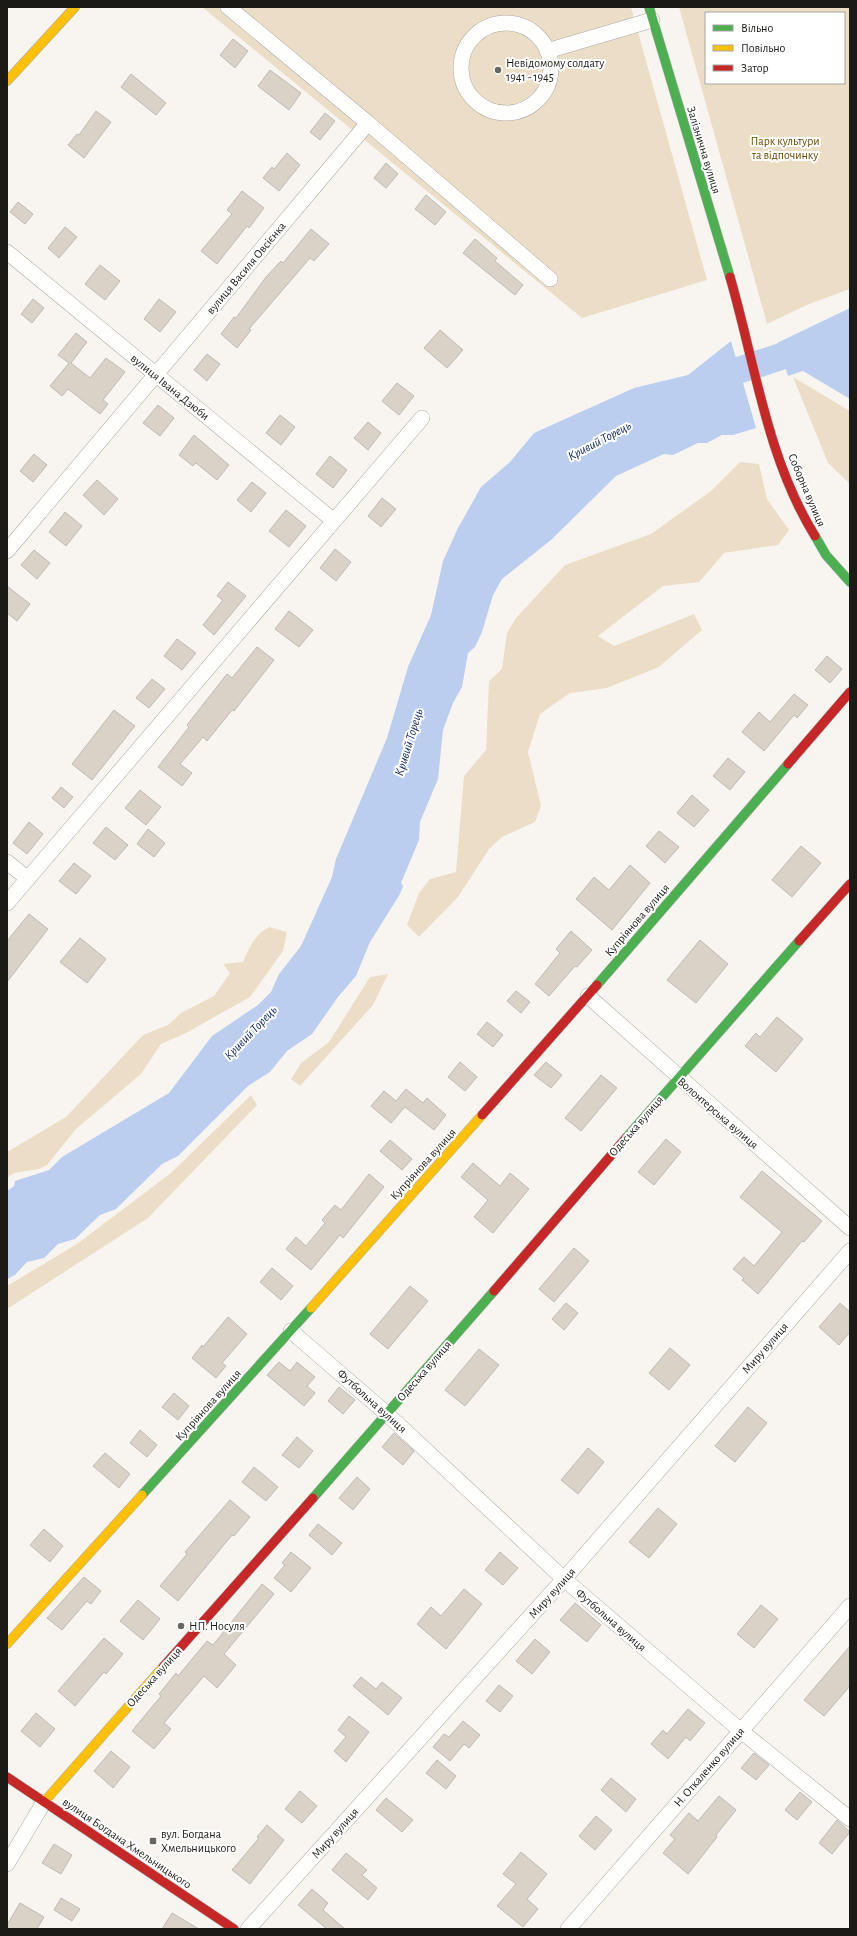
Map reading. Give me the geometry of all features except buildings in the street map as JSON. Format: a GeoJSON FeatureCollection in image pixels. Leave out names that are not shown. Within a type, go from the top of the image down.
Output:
{"type":"FeatureCollection","features":[{"type":"Feature","properties":{"kind":"street"},"geometry":{"type":"LineString","coordinates":[[7,81],[75,7]]}},
{"type":"Feature","properties":{"kind":"street"},"geometry":{"type":"LineString","coordinates":[[228,7],[368,123],[550,279]]}},
{"type":"Feature","properties":{"kind":"street"},"geometry":{"type":"LineString","coordinates":[[547,51],[650,13]]}},
{"type":"Feature","properties":{"kind":"street","name":"Залізнична вулиця"},"geometry":{"type":"LineString","coordinates":[[650,13],[736,299],[775,443]]}},
{"type":"Feature","properties":{"kind":"street"},"geometry":{"type":"LineString","coordinates":[[497,24],[512,24],[527,29],[539,38],[547,51],[550,65],[549,80],[543,93],[534,104],[521,111],[507,114],[493,112],[480,106],[470,96],[463,83],[461,69],[463,53],[470,40],[482,30],[497,24]]}},
{"type":"Feature","properties":{"kind":"street","name":"вулиця Василя Овсієнка"},"geometry":{"type":"LineString","coordinates":[[7,551],[368,123]]}},
{"type":"Feature","properties":{"kind":"street","name":"вулиця Івана Дзюби"},"geometry":{"type":"LineString","coordinates":[[7,252],[334,521]]}},
{"type":"Feature","properties":{"kind":"street"},"geometry":{"type":"LineString","coordinates":[[7,903],[422,418]]}},
{"type":"Feature","properties":{"kind":"street","name":"Соборна вулиця"},"geometry":{"type":"LineString","coordinates":[[775,443],[802,513],[816,540],[837,569],[850,582]]}},
{"type":"Feature","properties":{"kind":"street","name":"Купріянова вулиця"},"geometry":{"type":"LineString","coordinates":[[7,1644],[291,1331],[588,996],[850,692]]}},
{"type":"Feature","properties":{"kind":"street"},"geometry":{"type":"LineString","coordinates":[[7,862],[28,879]]}},
{"type":"Feature","properties":{"kind":"street","name":"Одеська вулиця"},"geometry":{"type":"LineString","coordinates":[[7,1864],[44,1802],[387,1414],[678,1078],[850,884]]}},
{"type":"Feature","properties":{"kind":"street","name":"Волонтерська вулиця"},"geometry":{"type":"LineString","coordinates":[[588,996],[678,1078],[850,1228]]}},
{"type":"Feature","properties":{"kind":"street","name":"Миру вулиця"},"geometry":{"type":"LineString","coordinates":[[248,1929],[564,1579],[850,1251]]}},
{"type":"Feature","properties":{"kind":"street","name":"Футбольна вулиця"},"geometry":{"type":"LineString","coordinates":[[291,1331],[387,1414],[564,1579],[741,1731],[850,1819]]}},
{"type":"Feature","properties":{"kind":"street","name":"Н. Откаленко вулиця"},"geometry":{"type":"LineString","coordinates":[[568,1929],[850,1606]]}},
{"type":"Feature","properties":{"kind":"street","name":"вулиця Богдана Хмельницького"},"geometry":{"type":"LineString","coordinates":[[7,1777],[234,1929]]}},
{"type":"Feature","properties":{"kind":"green space"},"geometry":{"type":"Polygon","coordinates":[[[202,7],[631,7],[707,280],[582,318],[202,7]]]}},
{"type":"Feature","properties":{"kind":"green space","name":"Парк культури та відпочинку"},"geometry":{"type":"Polygon","coordinates":[[[679,7],[850,7],[850,289],[809,304],[767,324],[679,7]]]}},
{"type":"Feature","properties":{"kind":"green space"},"geometry":{"type":"Polygon","coordinates":[[[793,377],[850,411],[850,484],[828,463],[793,377]]]}},
{"type":"Feature","properties":{"kind":"green space"},"geometry":{"type":"Polygon","coordinates":[[[740,462],[759,464],[767,499],[789,530],[778,545],[724,553],[699,582],[663,586],[598,636],[614,646],[694,614],[702,630],[659,667],[607,688],[570,693],[540,714],[528,752],[541,806],[535,822],[502,837],[489,849],[458,897],[419,937],[407,925],[419,893],[430,879],[456,872],[464,776],[486,750],[489,681],[502,669],[507,633],[516,618],[565,565],[651,534],[711,491],[740,462]]]}},
{"type":"Feature","properties":{"kind":"green space"},"geometry":{"type":"Polygon","coordinates":[[[269,927],[287,932],[283,951],[250,997],[186,1033],[161,1044],[141,1074],[76,1129],[47,1165],[39,1169],[14,1173],[7,1178],[7,1152],[66,1117],[143,1035],[168,1025],[181,1013],[214,996],[230,973],[223,964],[243,962],[256,937],[269,927]]]}},
{"type":"Feature","properties":{"kind":"green space"},"geometry":{"type":"Polygon","coordinates":[[[388,974],[373,1005],[300,1086],[291,1079],[301,1063],[329,1042],[370,977],[388,974]]]}},
{"type":"Feature","properties":{"kind":"green space"},"geometry":{"type":"Polygon","coordinates":[[[251,1095],[257,1105],[148,1218],[7,1309],[7,1286],[77,1244],[171,1173],[251,1095]]]}},
{"type":"Feature","properties":{"kind":"water"},"geometry":{"type":"Polygon","coordinates":[[[850,308],[850,399],[803,371],[788,376],[777,343],[850,308]]]}},
{"type":"Feature","properties":{"kind":"water"},"geometry":{"type":"Polygon","coordinates":[[[731,341],[756,428],[733,435],[722,435],[707,443],[698,443],[673,455],[664,454],[616,476],[551,540],[502,579],[493,595],[482,632],[475,647],[468,653],[462,687],[453,703],[443,730],[438,779],[420,822],[419,840],[401,883],[403,886],[400,894],[370,942],[356,976],[338,997],[312,1034],[287,1051],[270,1072],[248,1086],[178,1156],[162,1164],[116,1209],[100,1215],[75,1239],[58,1244],[44,1258],[27,1262],[15,1275],[7,1279],[7,1191],[14,1186],[15,1181],[49,1170],[62,1157],[169,1093],[212,1036],[258,1005],[271,992],[279,974],[301,946],[332,877],[336,859],[387,738],[408,667],[431,615],[443,561],[458,528],[481,487],[510,462],[534,433],[634,388],[688,375],[731,341]]]}},
{"type":"Feature","properties":{"kind":"waterway","name":"Кривий Торець"},"geometry":{"type":"LineString","coordinates":[[705,384],[721,376],[795,352],[837,350],[850,365]]}},
{"type":"Feature","properties":{"kind":"traffic: fast"},"geometry":{"type":"LineString","coordinates":[[649,7],[730,277]]}},
{"type":"Feature","properties":{"kind":"traffic: fast"},"geometry":{"type":"LineString","coordinates":[[815,536],[826,555],[850,582]]}},
{"type":"Feature","properties":{"kind":"traffic: fast"},"geometry":{"type":"LineString","coordinates":[[597,985],[788,764]]}},
{"type":"Feature","properties":{"kind":"traffic: fast"},"geometry":{"type":"LineString","coordinates":[[626,1138],[799,941]]}},
{"type":"Feature","properties":{"kind":"traffic: fast"},"geometry":{"type":"LineString","coordinates":[[313,1498],[494,1291]]}},
{"type":"Feature","properties":{"kind":"traffic: fast"},"geometry":{"type":"LineString","coordinates":[[142,1495],[311,1308]]}},
{"type":"Feature","properties":{"kind":"traffic: slow"},"geometry":{"type":"LineString","coordinates":[[7,81],[75,7]]}},
{"type":"Feature","properties":{"kind":"traffic: slow"},"geometry":{"type":"LineString","coordinates":[[311,1308],[482,1115]]}},
{"type":"Feature","properties":{"kind":"traffic: slow"},"geometry":{"type":"LineString","coordinates":[[7,1644],[142,1495]]}},
{"type":"Feature","properties":{"kind":"traffic: slow"},"geometry":{"type":"LineString","coordinates":[[44,1802],[163,1667]]}},
{"type":"Feature","properties":{"kind":"traffic: jam"},"geometry":{"type":"LineString","coordinates":[[730,277],[764,410],[774,443],[785,475],[815,536]]}},
{"type":"Feature","properties":{"kind":"traffic: jam"},"geometry":{"type":"LineString","coordinates":[[788,764],[850,692]]}},
{"type":"Feature","properties":{"kind":"traffic: jam"},"geometry":{"type":"LineString","coordinates":[[799,941],[850,884]]}},
{"type":"Feature","properties":{"kind":"traffic: jam"},"geometry":{"type":"LineString","coordinates":[[482,1115],[597,985]]}},
{"type":"Feature","properties":{"kind":"traffic: jam"},"geometry":{"type":"LineString","coordinates":[[494,1291],[626,1138]]}},
{"type":"Feature","properties":{"kind":"traffic: jam"},"geometry":{"type":"LineString","coordinates":[[163,1667],[313,1498]]}},
{"type":"Feature","properties":{"kind":"traffic: jam"},"geometry":{"type":"LineString","coordinates":[[7,1777],[234,1929]]}},
{"type":"Feature","properties":{"kind":"place","name":"Невідомому солдату 1941 - 1945"},"geometry":{"type":"Point","coordinates":[498,70]}},
{"type":"Feature","properties":{"kind":"place","name":"НП. Носуля"},"geometry":{"type":"Point","coordinates":[181,1626]}},
{"type":"Feature","properties":{"kind":"place","name":"вул. Богдана Хмельницького"},"geometry":{"type":"Point","coordinates":[153,1841]}}]}
